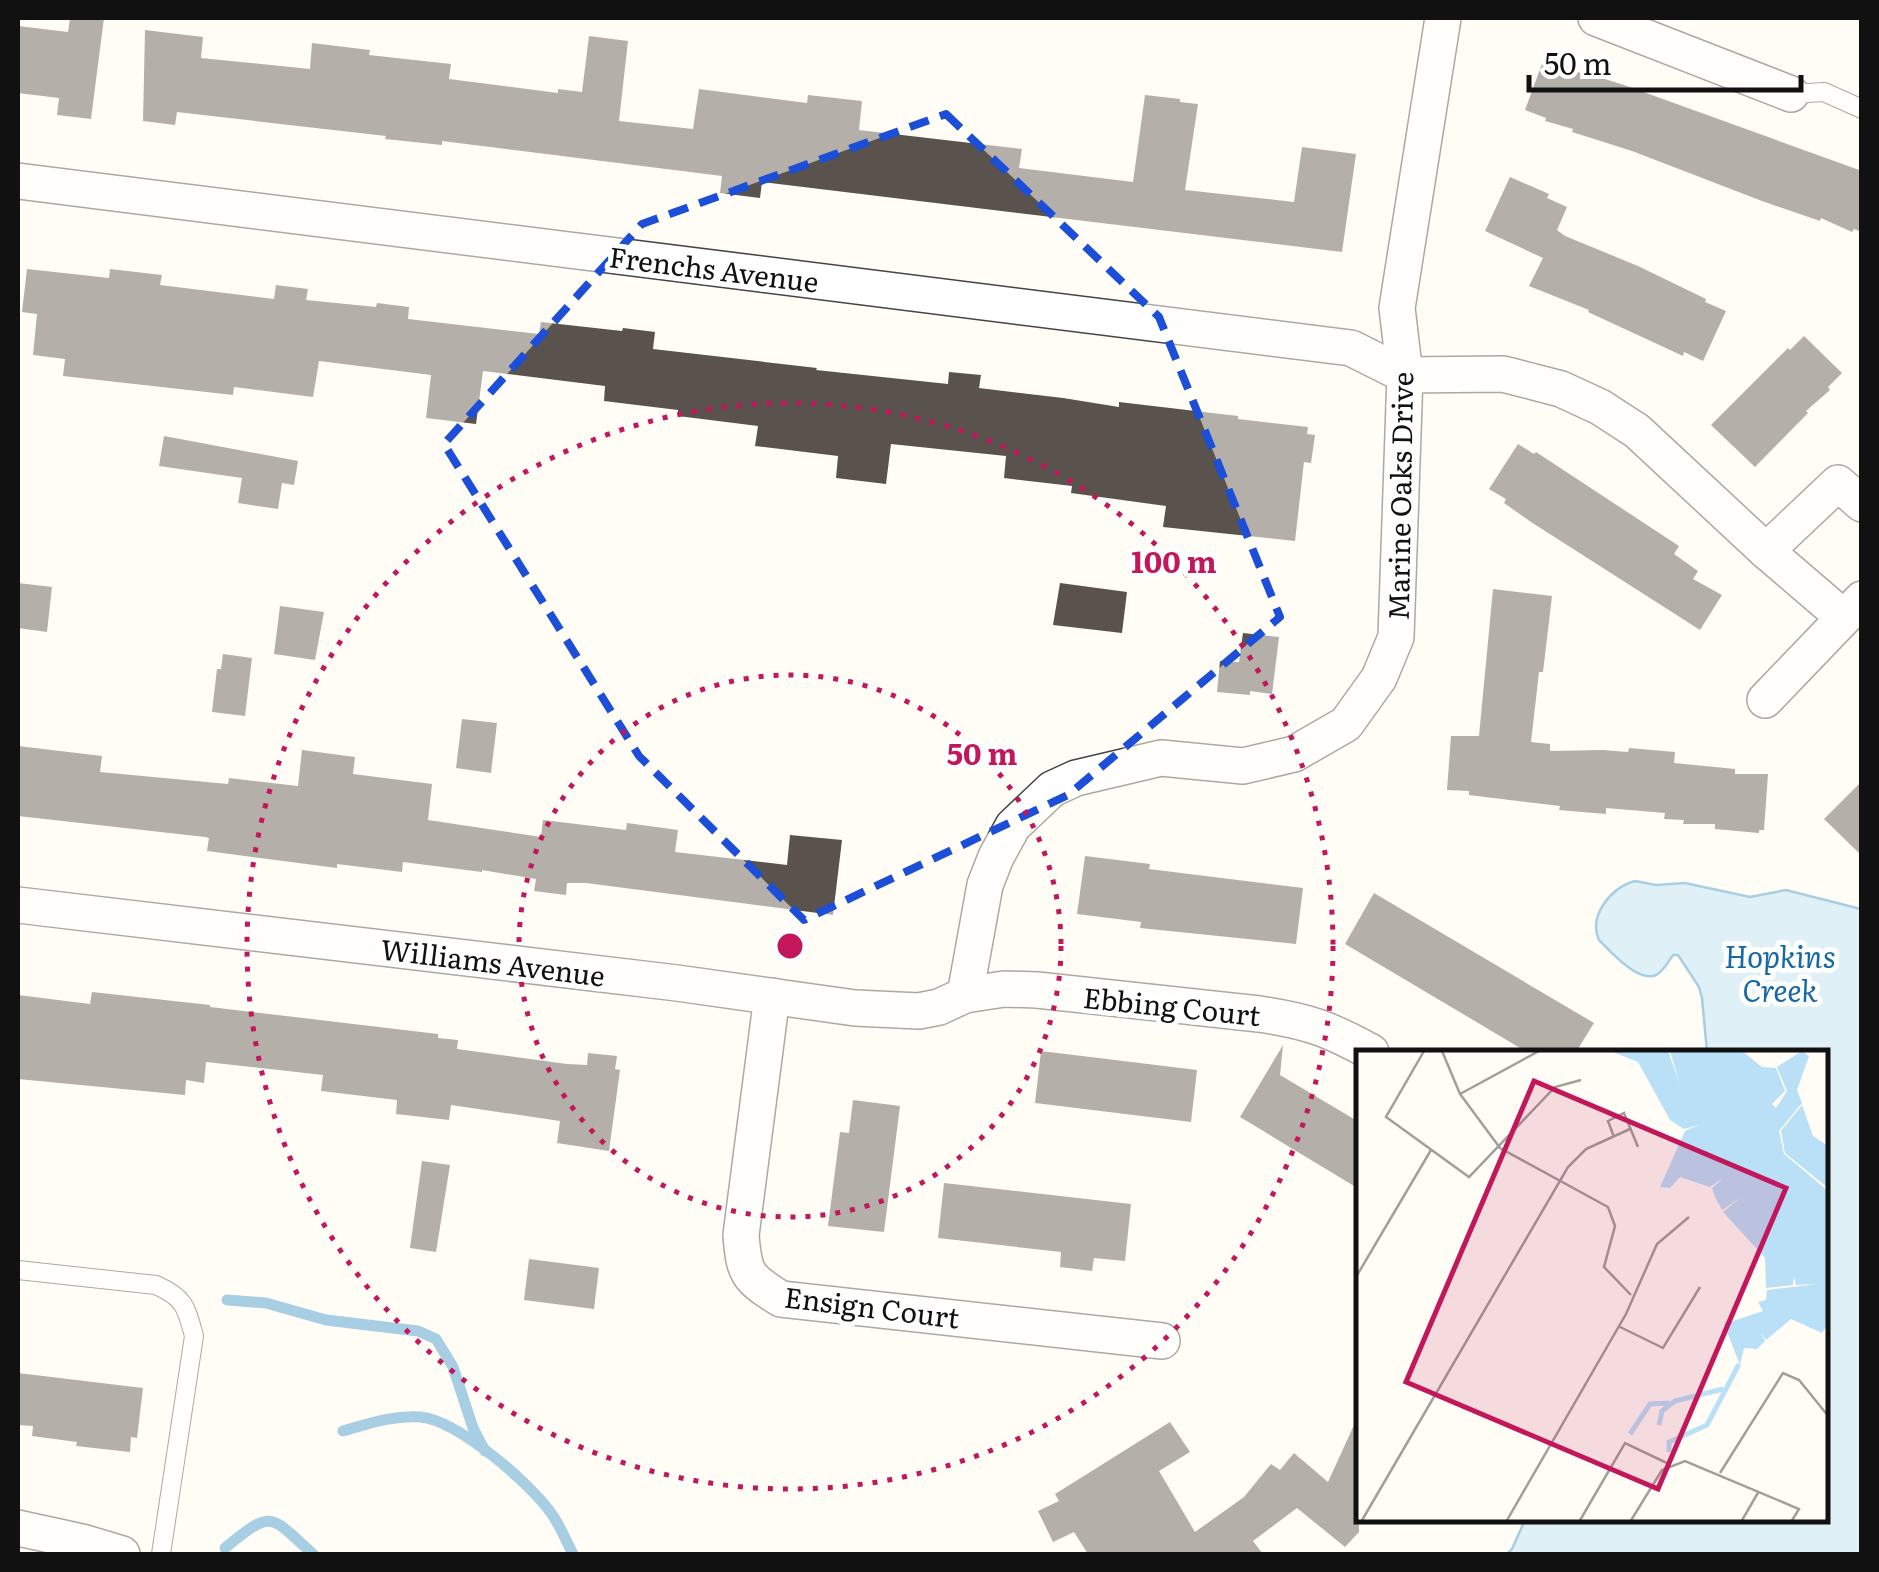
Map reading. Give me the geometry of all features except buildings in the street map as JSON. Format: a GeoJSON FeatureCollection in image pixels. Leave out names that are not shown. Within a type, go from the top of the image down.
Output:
{"type":"FeatureCollection","features":[{"type":"Feature","properties":{"kind":"street","name":"Marine Oaks Drive"},"geometry":{"type":"LineString","coordinates":[[965,995],[985,885],[996,857],[1013,826],[1052,789],[1076,778],[1160,758],[1243,766],[1294,754],[1346,724],[1379,678],[1396,636],[1405,375],[1397,308],[1443,18]]}},
{"type":"Feature","properties":{"kind":"street"},"geometry":{"type":"LineString","coordinates":[[1596,18],[1791,94]]}},
{"type":"Feature","properties":{"kind":"street","name":"Frenchs Avenue"},"geometry":{"type":"LineString","coordinates":[[18,181],[1351,348],[1405,375]]}},
{"type":"Feature","properties":{"kind":"street"},"geometry":{"type":"LineString","coordinates":[[1405,375],[1503,374],[1561,389],[1587,401],[1637,431],[1766,551],[1852,608],[1765,700]]}},
{"type":"Feature","properties":{"kind":"street"},"geometry":{"type":"LineString","coordinates":[[1766,551],[1838,484],[1862,504]]}},
{"type":"Feature","properties":{"kind":"street","name":"Williams Avenue"},"geometry":{"type":"LineString","coordinates":[[18,905],[676,982],[855,1008],[919,1011],[940,1007],[965,995]]}},
{"type":"Feature","properties":{"kind":"street","name":"Ebbing Court"},"geometry":{"type":"LineString","coordinates":[[965,995],[1004,989],[1037,990],[1295,1019],[1330,1029],[1367,1050]]}},
{"type":"Feature","properties":{"kind":"street","name":"Ensign Court"},"geometry":{"type":"LineString","coordinates":[[772,996],[741,1235],[743,1265],[757,1284],[781,1299],[1162,1341]]}},
{"type":"Feature","properties":{"kind":"street"},"geometry":{"type":"LineString","coordinates":[[18,1528],[122,1554]]}},
{"type":"Feature","properties":{"kind":"lane"},"geometry":{"type":"LineString","coordinates":[[1791,94],[1824,92],[1862,109]]}},
{"type":"Feature","properties":{"kind":"lane"},"geometry":{"type":"LineString","coordinates":[[18,1270],[156,1285],[173,1292],[186,1305],[194,1336],[161,1554]]}},
{"type":"Feature","properties":{"kind":"highlighted area"},"geometry":{"type":"Polygon","coordinates":[[[946,114],[1159,317],[1280,617],[1068,795],[804,920],[639,756],[444,444],[642,224],[946,114]]]}},
{"type":"Feature","properties":{"kind":"water","name":"Hopkins Creek"},"geometry":{"type":"Polygon","coordinates":[[[1685,883],[1750,897],[1786,890],[1861,909],[1861,1554],[1507,1554],[1524,1522],[1829,1522],[1829,1050],[1707,1050],[1699,987],[1678,955],[1673,955],[1659,974],[1641,975],[1599,940],[1599,912],[1610,896],[1626,884],[1685,883]]]}},
{"type":"Feature","properties":{"kind":"waterway"},"geometry":{"type":"LineString","coordinates":[[227,1300],[266,1303],[326,1320],[418,1331],[436,1339],[453,1367],[473,1428],[485,1451]]}},
{"type":"Feature","properties":{"kind":"waterway"},"geometry":{"type":"LineString","coordinates":[[343,1431],[410,1417],[453,1429],[491,1454],[541,1500],[573,1554]]}},
{"type":"Feature","properties":{"kind":"waterway"},"geometry":{"type":"LineString","coordinates":[[225,1548],[253,1527],[271,1521],[313,1554]]}}]}
